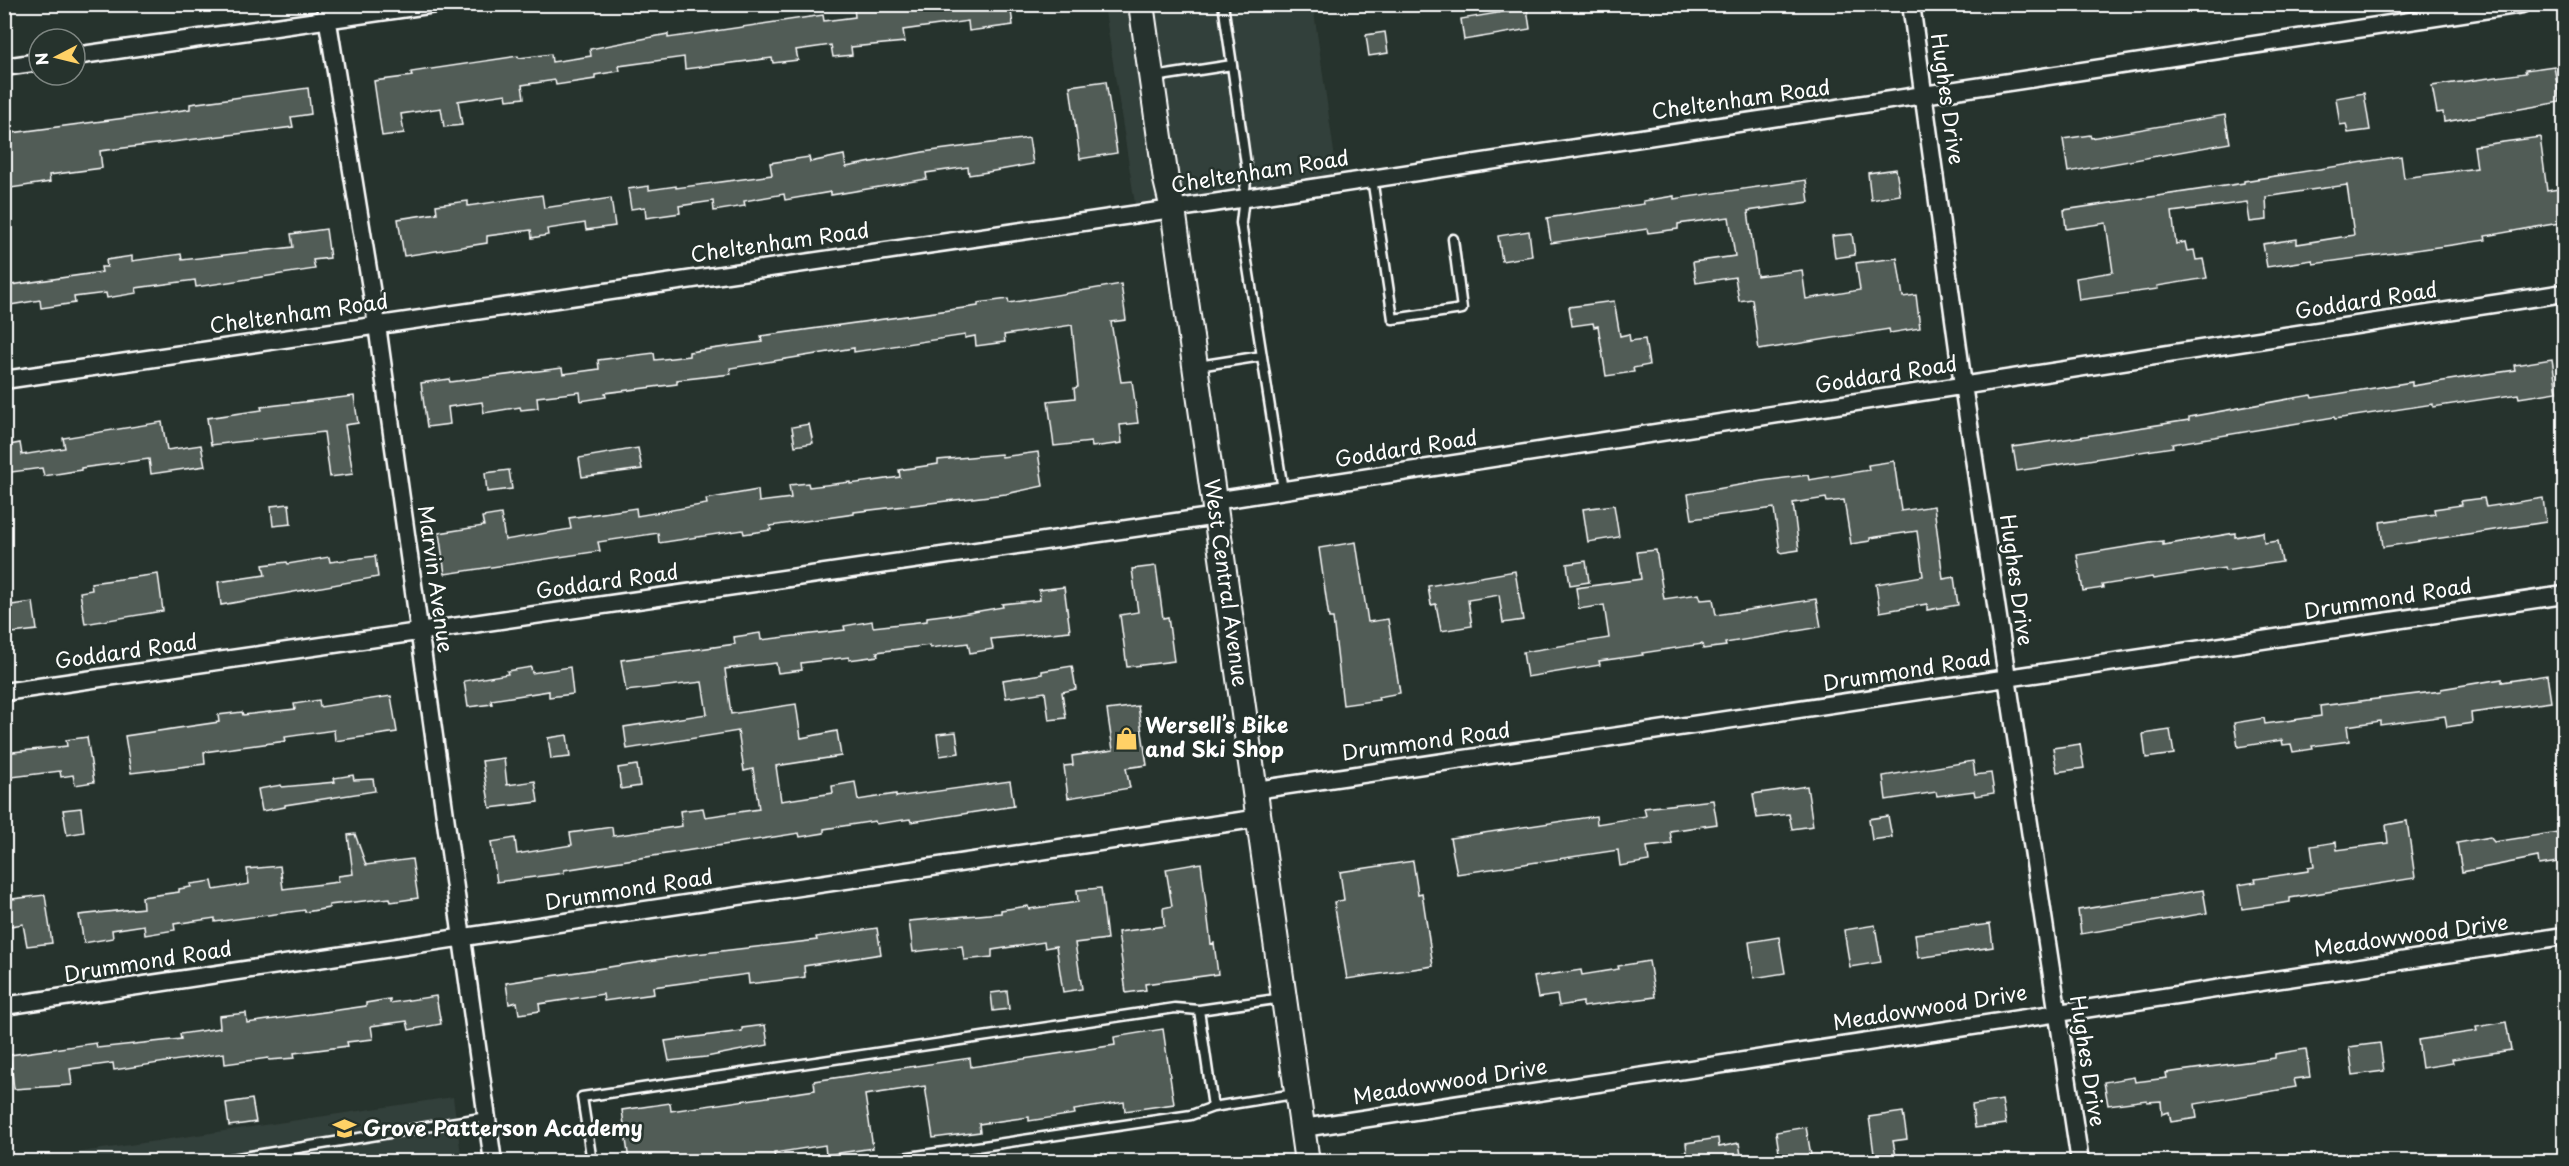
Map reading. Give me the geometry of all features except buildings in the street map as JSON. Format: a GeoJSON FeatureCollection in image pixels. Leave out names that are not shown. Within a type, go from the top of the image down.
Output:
{"type":"FeatureCollection","features":[{"type":"Feature","properties":{"kind":"main road","name":"West Central Avenue"},"geometry":{"type":"LineString","coordinates":[[1141,4],[1166,180],[1173,209],[1307,1161]]}},
{"type":"Feature","properties":{"kind":"street"},"geometry":{"type":"LineString","coordinates":[[87,54],[326,12],[435,4]]}},
{"type":"Feature","properties":{"kind":"street","name":"Hughes Drive"},"geometry":{"type":"LineString","coordinates":[[1911,4],[1963,386],[2080,1161]]}},
{"type":"Feature","properties":{"kind":"street","name":"Cheltenham Road"},"geometry":{"type":"LineString","coordinates":[[4,380],[1173,209],[2522,4]]}},
{"type":"Feature","properties":{"kind":"street","name":"Marvin Avenue"},"geometry":{"type":"LineString","coordinates":[[326,12],[377,326],[493,1161]]}},
{"type":"Feature","properties":{"kind":"street"},"geometry":{"type":"LineString","coordinates":[[4,67],[27,64]]}},
{"type":"Feature","properties":{"kind":"street","name":"Goddard Road"},"geometry":{"type":"LineString","coordinates":[[4,692],[419,633],[1215,509],[1283,490],[2565,293]]}},
{"type":"Feature","properties":{"kind":"street","name":"Drummond Road"},"geometry":{"type":"LineString","coordinates":[[1256,790],[2565,595]]}},
{"type":"Feature","properties":{"kind":"street","name":"Drummond Road"},"geometry":{"type":"LineString","coordinates":[[4,1006],[1260,818]]}},
{"type":"Feature","properties":{"kind":"street","name":"Meadowwood Drive"},"geometry":{"type":"LineString","coordinates":[[1303,1128],[2565,936]]}},
{"type":"Feature","properties":{"kind":"lane"},"geometry":{"type":"LineString","coordinates":[[1223,4],[1247,172],[1241,223],[1283,490]]}},
{"type":"Feature","properties":{"kind":"lane"},"geometry":{"type":"LineString","coordinates":[[1151,77],[1232,65]]}},
{"type":"Feature","properties":{"kind":"lane"},"geometry":{"type":"LineString","coordinates":[[1372,178],[1393,319],[1462,309],[1453,238]]}},
{"type":"Feature","properties":{"kind":"lane"},"geometry":{"type":"LineString","coordinates":[[1195,367],[1262,356]]}},
{"type":"Feature","properties":{"kind":"lane"},"geometry":{"type":"LineString","coordinates":[[592,1161],[582,1097],[1175,1008],[1199,1010],[1284,998]]}},
{"type":"Feature","properties":{"kind":"lane"},"geometry":{"type":"LineString","coordinates":[[1199,1010],[1213,1107]]}},
{"type":"Feature","properties":{"kind":"lane"},"geometry":{"type":"LineString","coordinates":[[876,1161],[1184,1116],[1213,1107],[1298,1094]]}},
{"type":"Feature","properties":{"kind":"lane"},"geometry":{"type":"LineString","coordinates":[[213,1161],[487,1117]]}},
{"type":"Feature","properties":{"kind":"shaded area"},"geometry":{"type":"Polygon","coordinates":[[[1104,5],[1313,5],[1337,173],[1135,204],[1104,5]]]}},
{"type":"Feature","properties":{"kind":"shaded area","name":"Grove Patterson Academy"},"geometry":{"type":"Polygon","coordinates":[[[453,1097],[462,1161],[14,1162],[453,1097]]]}},
{"type":"Feature","properties":{"kind":"place","name":"Wersell’s Bike and Ski Shop"},"geometry":{"type":"Point","coordinates":[1127,738]}},
{"type":"Feature","properties":{"kind":"place","name":"Grove Patterson Academy"},"geometry":{"type":"Point","coordinates":[345,1129]}}]}
